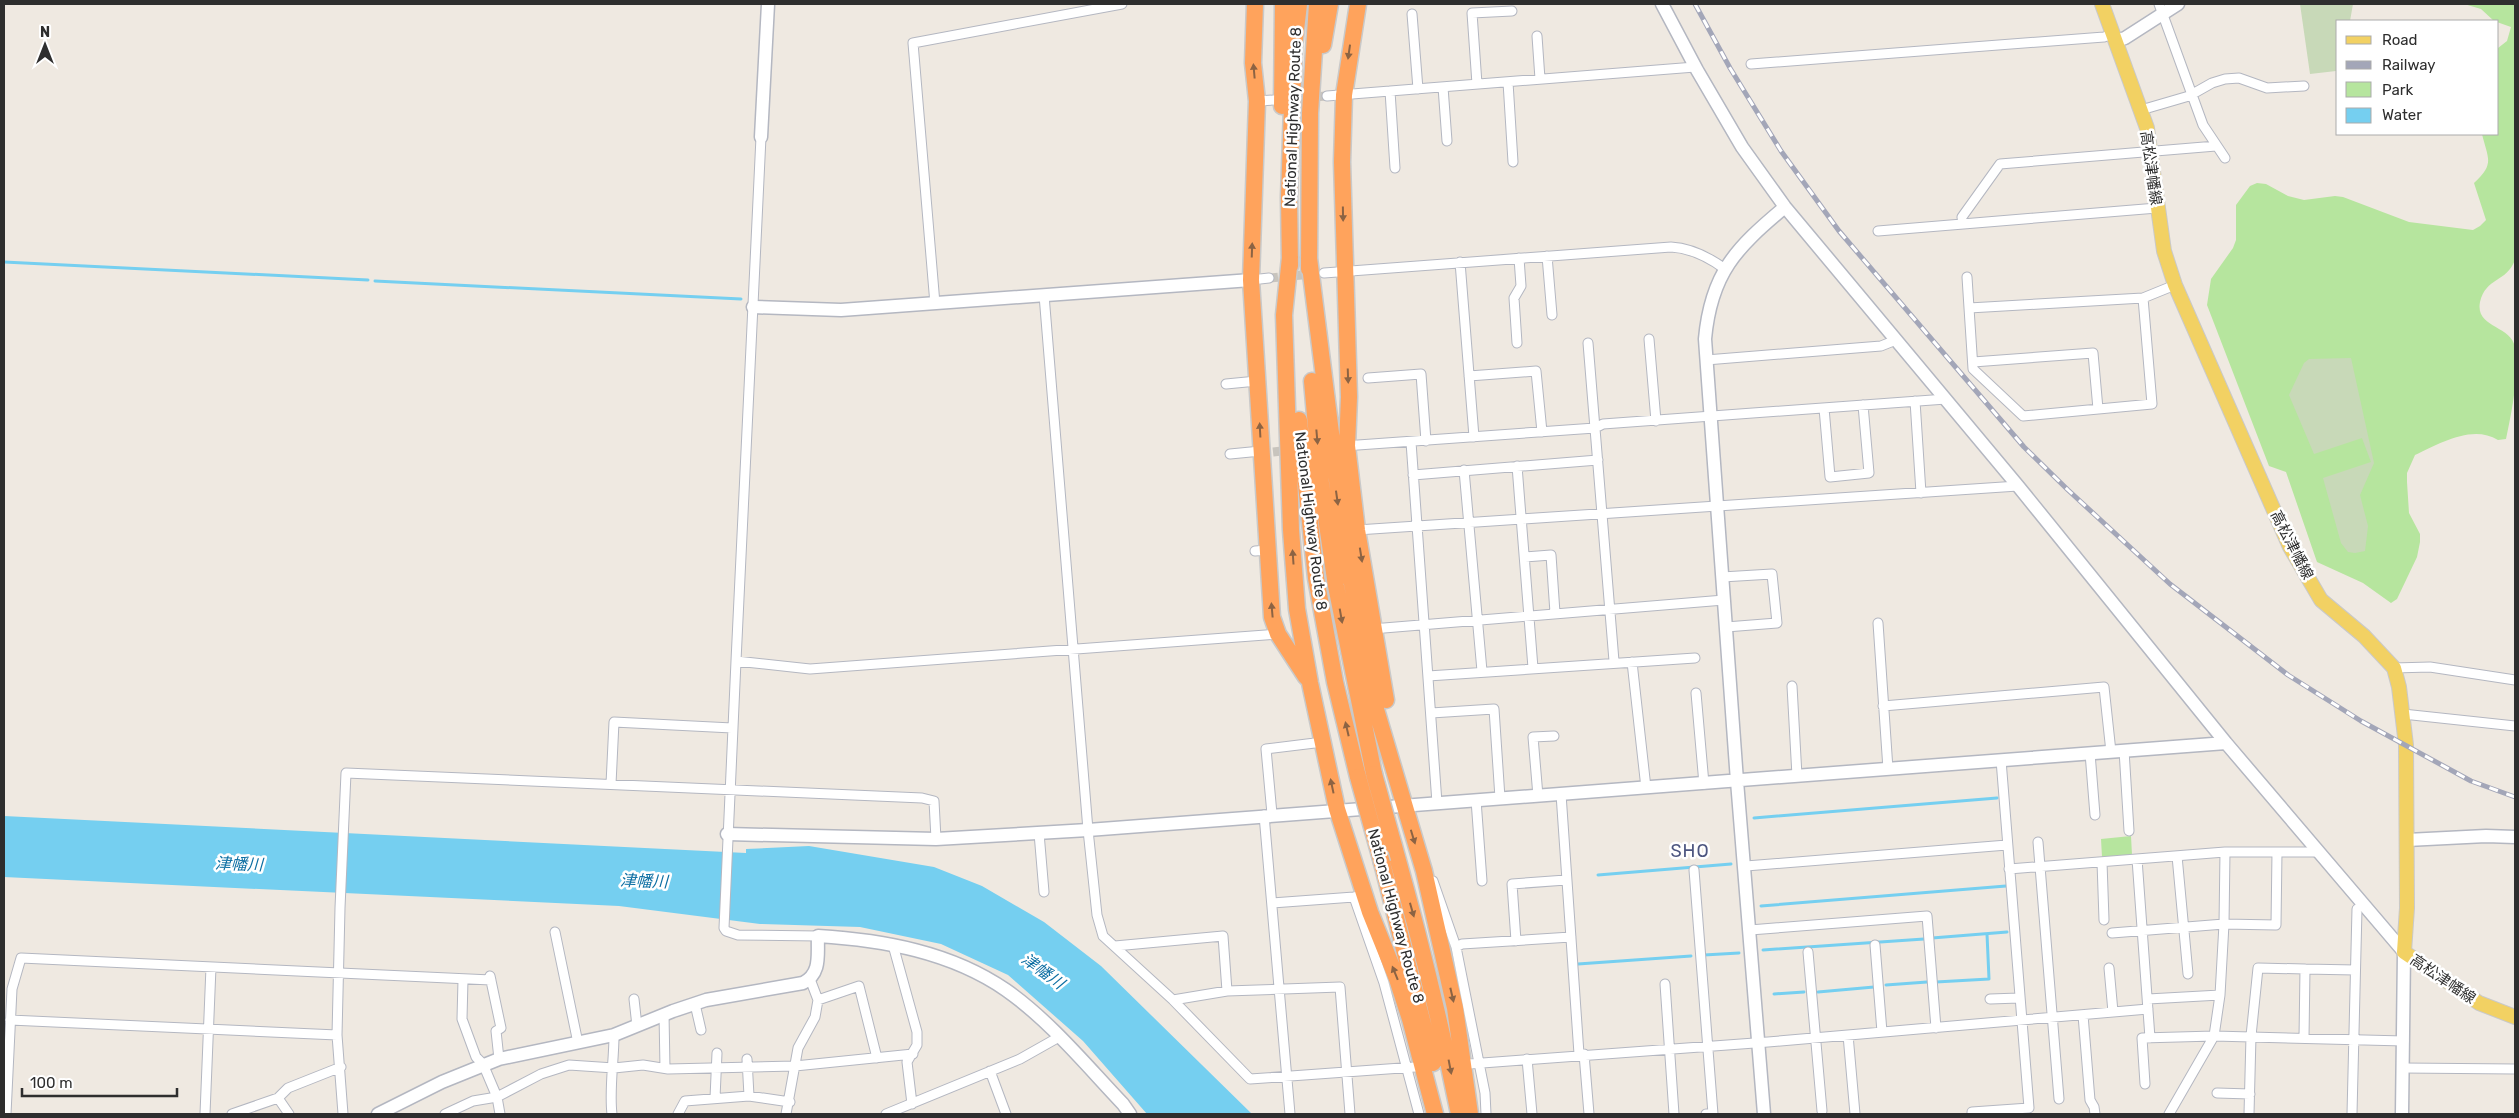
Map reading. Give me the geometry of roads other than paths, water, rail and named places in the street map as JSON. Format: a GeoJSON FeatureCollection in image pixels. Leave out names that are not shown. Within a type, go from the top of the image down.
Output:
{"type":"FeatureCollection","features":[{"type":"Feature","properties":{"kind":"highway"},"geometry":{"type":"LineString","coordinates":[[1254,4],[1253,63],[1257,101],[1251,280],[1257,381],[1265,452],[1261,550],[1272,617],[1278,634],[1310,683]]}},
{"type":"Feature","properties":{"kind":"highway"},"geometry":{"type":"LineString","coordinates":[[1283,4],[1282,181],[1289,197]]}},
{"type":"Feature","properties":{"kind":"highway","name":"National Highway Route 8"},"geometry":{"type":"LineString","coordinates":[[1299,4],[1294,47],[1289,197],[1290,257],[1296,393],[1316,578],[1335,682],[1366,775],[1394,846],[1422,945],[1459,1114]]}},
{"type":"Feature","properties":{"kind":"highway","name":"National Highway Route 8"},"geometry":{"type":"LineString","coordinates":[[1317,4],[1310,113],[1309,258],[1312,378],[1322,483],[1342,623],[1382,863],[1430,1047],[1441,1114]]}},
{"type":"Feature","properties":{"kind":"highway"},"geometry":{"type":"LineString","coordinates":[[1309,196],[1314,176],[1322,50],[1330,4]]}},
{"type":"Feature","properties":{"kind":"highway"},"geometry":{"type":"LineString","coordinates":[[1358,4],[1344,95],[1342,162],[1348,397],[1345,446],[1372,629],[1394,750],[1392,762]]}},
{"type":"Feature","properties":{"kind":"highway"},"geometry":{"type":"LineString","coordinates":[[1290,257],[1284,315],[1291,530],[1297,609],[1310,683],[1359,896],[1410,1019],[1435,1114]]}},
{"type":"Feature","properties":{"kind":"highway"},"geometry":{"type":"LineString","coordinates":[[1309,258],[1346,552],[1375,706],[1423,870],[1455,1008],[1470,1114]]}},
{"type":"Feature","properties":{"kind":"main road","name":"高松津幡線"},"geometry":{"type":"LineString","coordinates":[[2102,4],[2141,110],[2150,150],[2164,251],[2175,285],[2290,547],[2322,600],[2364,636],[2394,668],[2400,687],[2404,714],[2407,786],[2407,908],[2404,952],[2479,1003],[2515,1017]]}},
{"type":"Feature","properties":{"kind":"street"},"geometry":{"type":"LineString","coordinates":[[768,4],[726,851],[723,922],[726,932],[738,935],[818,936],[893,945],[927,953],[977,973],[1006,990],[1059,1037],[1124,1104],[1130,1114]]}},
{"type":"Feature","properties":{"kind":"street"},"geometry":{"type":"LineString","coordinates":[[935,304],[913,42],[1122,4]]}},
{"type":"Feature","properties":{"kind":"street"},"geometry":{"type":"LineString","coordinates":[[1662,4],[1696,68],[1742,147],[1785,207],[2018,486],[2226,743],[2404,952],[2402,1114]]}},
{"type":"Feature","properties":{"kind":"street"},"geometry":{"type":"LineString","coordinates":[[1751,64],[2104,37],[2125,38],[2160,10],[2178,4]]}},
{"type":"Feature","properties":{"kind":"street"},"geometry":{"type":"LineString","coordinates":[[2160,10],[2203,125],[2225,158]]}},
{"type":"Feature","properties":{"kind":"street"},"geometry":{"type":"LineString","coordinates":[[1476,84],[1472,13],[1512,11]]}},
{"type":"Feature","properties":{"kind":"street"},"geometry":{"type":"LineString","coordinates":[[1412,14],[1418,89]]}},
{"type":"Feature","properties":{"kind":"street"},"geometry":{"type":"LineString","coordinates":[[1537,36],[1540,80]]}},
{"type":"Feature","properties":{"kind":"street"},"geometry":{"type":"LineString","coordinates":[[1327,96],[1696,68]]}},
{"type":"Feature","properties":{"kind":"street"},"geometry":{"type":"LineString","coordinates":[[2141,110],[2191,94],[2212,83],[2225,79],[2239,78],[2267,88],[2304,86]]}},
{"type":"Feature","properties":{"kind":"street"},"geometry":{"type":"LineString","coordinates":[[1508,82],[1513,162]]}},
{"type":"Feature","properties":{"kind":"street"},"geometry":{"type":"LineString","coordinates":[[1443,87],[1447,142]]}},
{"type":"Feature","properties":{"kind":"street"},"geometry":{"type":"LineString","coordinates":[[1390,91],[1395,168]]}},
{"type":"Feature","properties":{"kind":"street"},"geometry":{"type":"LineString","coordinates":[[1257,101],[1274,100]]}},
{"type":"Feature","properties":{"kind":"street"},"geometry":{"type":"LineString","coordinates":[[1963,224],[1962,216],[2000,164],[2216,146]]}},
{"type":"Feature","properties":{"kind":"street"},"geometry":{"type":"LineString","coordinates":[[1764,1114],[1746,866],[1737,781],[1705,339],[1709,310],[1718,280],[1744,242],[1785,207]]}},
{"type":"Feature","properties":{"kind":"street"},"geometry":{"type":"LineString","coordinates":[[1878,231],[2157,208]]}},
{"type":"Feature","properties":{"kind":"street"},"geometry":{"type":"LineString","coordinates":[[1324,273],[1344,270],[1679,247],[1712,260],[1725,269]]}},
{"type":"Feature","properties":{"kind":"street"},"geometry":{"type":"LineString","coordinates":[[1547,256],[1552,316]]}},
{"type":"Feature","properties":{"kind":"street"},"geometry":{"type":"LineString","coordinates":[[1517,343],[1514,298],[1520,286],[1519,258]]}},
{"type":"Feature","properties":{"kind":"street"},"geometry":{"type":"LineString","coordinates":[[1460,262],[1474,437]]}},
{"type":"Feature","properties":{"kind":"street"},"geometry":{"type":"LineString","coordinates":[[1967,277],[1973,369],[2023,416],[2152,404],[2143,298]]}},
{"type":"Feature","properties":{"kind":"street"},"geometry":{"type":"LineString","coordinates":[[753,307],[841,310],[1269,278]]}},
{"type":"Feature","properties":{"kind":"street"},"geometry":{"type":"LineString","coordinates":[[1969,308],[2143,298],[2175,285]]}},
{"type":"Feature","properties":{"kind":"street"},"geometry":{"type":"LineString","coordinates":[[1044,295],[1088,830],[1097,915],[1103,936],[1173,1000],[1250,1079],[1412,1067]]}},
{"type":"Feature","properties":{"kind":"street"},"geometry":{"type":"LineString","coordinates":[[1649,339],[1656,421]]}},
{"type":"Feature","properties":{"kind":"street"},"geometry":{"type":"LineString","coordinates":[[1706,360],[1881,346],[1896,340]]}},
{"type":"Feature","properties":{"kind":"street"},"geometry":{"type":"LineString","coordinates":[[1588,343],[1614,661]]}},
{"type":"Feature","properties":{"kind":"street"},"geometry":{"type":"LineString","coordinates":[[1973,362],[2093,353],[2098,409]]}},
{"type":"Feature","properties":{"kind":"street"},"geometry":{"type":"LineString","coordinates":[[1469,376],[1536,371],[1542,432]]}},
{"type":"Feature","properties":{"kind":"street"},"geometry":{"type":"LineString","coordinates":[[1368,378],[1421,374],[1426,441]]}},
{"type":"Feature","properties":{"kind":"street"},"geometry":{"type":"LineString","coordinates":[[1226,384],[1257,381]]}},
{"type":"Feature","properties":{"kind":"street"},"geometry":{"type":"LineString","coordinates":[[1345,446],[1595,428],[1603,424],[1946,399]]}},
{"type":"Feature","properties":{"kind":"street"},"geometry":{"type":"LineString","coordinates":[[1915,402],[1921,492]]}},
{"type":"Feature","properties":{"kind":"street"},"geometry":{"type":"LineString","coordinates":[[1824,408],[1830,477],[1869,474],[1863,406]]}},
{"type":"Feature","properties":{"kind":"street"},"geometry":{"type":"LineString","coordinates":[[1411,442],[1437,802]]}},
{"type":"Feature","properties":{"kind":"street"},"geometry":{"type":"LineString","coordinates":[[1230,454],[1265,452]]}},
{"type":"Feature","properties":{"kind":"street"},"geometry":{"type":"LineString","coordinates":[[1413,475],[1598,460]]}},
{"type":"Feature","properties":{"kind":"street"},"geometry":{"type":"LineString","coordinates":[[1518,466],[1532,668]]}},
{"type":"Feature","properties":{"kind":"street"},"geometry":{"type":"LineString","coordinates":[[1464,470],[1482,672]]}},
{"type":"Feature","properties":{"kind":"street"},"geometry":{"type":"LineString","coordinates":[[1357,530],[2018,486]]}},
{"type":"Feature","properties":{"kind":"street"},"geometry":{"type":"LineString","coordinates":[[1524,557],[1551,555],[1555,613]]}},
{"type":"Feature","properties":{"kind":"street"},"geometry":{"type":"LineString","coordinates":[[1722,577],[1772,574],[1777,623],[1726,627]]}},
{"type":"Feature","properties":{"kind":"street"},"geometry":{"type":"LineString","coordinates":[[1372,629],[1724,600]]}},
{"type":"Feature","properties":{"kind":"street"},"geometry":{"type":"LineString","coordinates":[[1878,623],[1888,769]]}},
{"type":"Feature","properties":{"kind":"street"},"geometry":{"type":"LineString","coordinates":[[736,661],[810,669],[1278,634]]}},
{"type":"Feature","properties":{"kind":"street"},"geometry":{"type":"LineString","coordinates":[[1428,676],[1614,661],[1632,662],[1695,658]]}},
{"type":"Feature","properties":{"kind":"street"},"geometry":{"type":"LineString","coordinates":[[1632,662],[1646,788]]}},
{"type":"Feature","properties":{"kind":"street"},"geometry":{"type":"LineString","coordinates":[[2394,668],[2430,667],[2515,680]]}},
{"type":"Feature","properties":{"kind":"street"},"geometry":{"type":"LineString","coordinates":[[1792,686],[1797,776]]}},
{"type":"Feature","properties":{"kind":"street"},"geometry":{"type":"LineString","coordinates":[[1883,706],[2104,687],[2118,751],[2129,831]]}},
{"type":"Feature","properties":{"kind":"street"},"geometry":{"type":"LineString","coordinates":[[1696,694],[1704,784]]}},
{"type":"Feature","properties":{"kind":"street"},"geometry":{"type":"LineString","coordinates":[[1431,712],[1494,709],[1500,798]]}},
{"type":"Feature","properties":{"kind":"street"},"geometry":{"type":"LineString","coordinates":[[2404,714],[2515,726]]}},
{"type":"Feature","properties":{"kind":"street"},"geometry":{"type":"LineString","coordinates":[[611,784],[614,722],[732,728]]}},
{"type":"Feature","properties":{"kind":"street"},"geometry":{"type":"LineString","coordinates":[[1538,796],[1533,737],[1554,736]]}},
{"type":"Feature","properties":{"kind":"street"},"geometry":{"type":"LineString","coordinates":[[1290,1114],[1272,903],[1266,749],[1323,742]]}},
{"type":"Feature","properties":{"kind":"street"},"geometry":{"type":"LineString","coordinates":[[727,834],[936,839],[1039,833],[1268,814],[1704,784],[2226,743]]}},
{"type":"Feature","properties":{"kind":"street"},"geometry":{"type":"LineString","coordinates":[[2090,753],[2095,814]]}},
{"type":"Feature","properties":{"kind":"street"},"geometry":{"type":"LineString","coordinates":[[1972,1114],[1972,1112],[2029,1108],[2008,869],[2001,760]]}},
{"type":"Feature","properties":{"kind":"street"},"geometry":{"type":"LineString","coordinates":[[343,1114],[341,1067],[337,1035],[346,774],[922,798],[934,801],[936,839]]}},
{"type":"Feature","properties":{"kind":"street"},"geometry":{"type":"LineString","coordinates":[[1561,794],[1571,937],[1582,1054],[1590,1114]]}},
{"type":"Feature","properties":{"kind":"street"},"geometry":{"type":"LineString","coordinates":[[1476,800],[1482,881]]}},
{"type":"Feature","properties":{"kind":"street"},"geometry":{"type":"LineString","coordinates":[[1039,833],[1044,892]]}},
{"type":"Feature","properties":{"kind":"street"},"geometry":{"type":"LineString","coordinates":[[2406,840],[2486,836],[2515,837]]}},
{"type":"Feature","properties":{"kind":"street"},"geometry":{"type":"LineString","coordinates":[[2038,842],[2059,1099]]}},
{"type":"Feature","properties":{"kind":"street"},"geometry":{"type":"LineString","coordinates":[[1746,866],[2007,845]]}},
{"type":"Feature","properties":{"kind":"street"},"geometry":{"type":"LineString","coordinates":[[2008,869],[2225,852],[2318,852]]}},
{"type":"Feature","properties":{"kind":"street"},"geometry":{"type":"LineString","coordinates":[[2169,1114],[2214,1036],[2220,995],[2224,924],[2225,852]]}},
{"type":"Feature","properties":{"kind":"street"},"geometry":{"type":"LineString","coordinates":[[2112,933],[2224,924],[2276,925],[2277,852]]}},
{"type":"Feature","properties":{"kind":"street"},"geometry":{"type":"LineString","coordinates":[[2177,856],[2188,974]]}},
{"type":"Feature","properties":{"kind":"street"},"geometry":{"type":"LineString","coordinates":[[2136,859],[2150,1038]]}},
{"type":"Feature","properties":{"kind":"street"},"geometry":{"type":"LineString","coordinates":[[2102,862],[2104,920]]}},
{"type":"Feature","properties":{"kind":"street"},"geometry":{"type":"LineString","coordinates":[[1423,870],[1429,870],[1456,947],[1474,1063],[1486,1114]]}},
{"type":"Feature","properties":{"kind":"street"},"geometry":{"type":"LineString","coordinates":[[1694,870],[1713,1114],[1706,1114]]}},
{"type":"Feature","properties":{"kind":"street"},"geometry":{"type":"LineString","coordinates":[[1516,941],[1512,884],[1566,880]]}},
{"type":"Feature","properties":{"kind":"street"},"geometry":{"type":"LineString","coordinates":[[1272,903],[1359,896],[1384,983],[1412,1067],[1419,1114]]}},
{"type":"Feature","properties":{"kind":"street"},"geometry":{"type":"LineString","coordinates":[[2352,1114],[2357,909],[2363,905]]}},
{"type":"Feature","properties":{"kind":"street"},"geometry":{"type":"LineString","coordinates":[[1750,930],[1927,916],[1936,1028]]}},
{"type":"Feature","properties":{"kind":"street"},"geometry":{"type":"LineString","coordinates":[[555,932],[578,1043]]}},
{"type":"Feature","properties":{"kind":"street"},"geometry":{"type":"LineString","coordinates":[[378,1114],[483,1064],[614,1035],[664,1014],[694,1004],[803,983],[810,979],[817,969],[818,936]]}},
{"type":"Feature","properties":{"kind":"street"},"geometry":{"type":"LineString","coordinates":[[1116,946],[1223,936],[1227,991]]}},
{"type":"Feature","properties":{"kind":"street"},"geometry":{"type":"LineString","coordinates":[[1456,947],[1462,944],[1571,937]]}},
{"type":"Feature","properties":{"kind":"street"},"geometry":{"type":"LineString","coordinates":[[893,945],[917,1032],[917,1045],[907,1062],[912,1104]]}},
{"type":"Feature","properties":{"kind":"street"},"geometry":{"type":"LineString","coordinates":[[1875,945],[1882,1032]]}},
{"type":"Feature","properties":{"kind":"street"},"geometry":{"type":"LineString","coordinates":[[1808,952],[1814,1038],[1822,1111]]}},
{"type":"Feature","properties":{"kind":"street"},"geometry":{"type":"LineString","coordinates":[[6,1114],[6,1065],[12,988],[22,958],[463,980],[490,977],[501,1028],[496,1031],[500,1059]]}},
{"type":"Feature","properties":{"kind":"street"},"geometry":{"type":"LineString","coordinates":[[205,1114],[211,967]]}},
{"type":"Feature","properties":{"kind":"street"},"geometry":{"type":"LineString","coordinates":[[2109,968],[2113,1012]]}},
{"type":"Feature","properties":{"kind":"street"},"geometry":{"type":"LineString","coordinates":[[2249,1114],[2251,1036],[2258,968],[2356,970]]}},
{"type":"Feature","properties":{"kind":"street"},"geometry":{"type":"LineString","coordinates":[[2304,1038],[2305,969]]}},
{"type":"Feature","properties":{"kind":"street"},"geometry":{"type":"LineString","coordinates":[[786,1114],[802,1038],[815,1017],[818,1000],[810,979]]}},
{"type":"Feature","properties":{"kind":"street"},"geometry":{"type":"LineString","coordinates":[[463,980],[462,1019],[476,1057],[483,1064],[497,1097],[500,1114]]}},
{"type":"Feature","properties":{"kind":"street"},"geometry":{"type":"LineString","coordinates":[[1665,984],[1674,1114]]}},
{"type":"Feature","properties":{"kind":"street"},"geometry":{"type":"LineString","coordinates":[[818,1000],[859,986],[877,1058]]}},
{"type":"Feature","properties":{"kind":"street"},"geometry":{"type":"LineString","coordinates":[[1173,1000],[1227,991],[1340,987],[1350,1114]]}},
{"type":"Feature","properties":{"kind":"street"},"geometry":{"type":"LineString","coordinates":[[2148,999],[2220,995]]}},
{"type":"Feature","properties":{"kind":"street"},"geometry":{"type":"LineString","coordinates":[[1990,999],[2019,998]]}},
{"type":"Feature","properties":{"kind":"street"},"geometry":{"type":"LineString","coordinates":[[634,999],[637,1026]]}},
{"type":"Feature","properties":{"kind":"street"},"geometry":{"type":"LineString","coordinates":[[694,1004],[701,1030]]}},
{"type":"Feature","properties":{"kind":"street"},"geometry":{"type":"LineString","coordinates":[[1474,1063],[1814,1038],[2148,1010]]}},
{"type":"Feature","properties":{"kind":"street"},"geometry":{"type":"LineString","coordinates":[[664,1014],[665,1068]]}},
{"type":"Feature","properties":{"kind":"street"},"geometry":{"type":"LineString","coordinates":[[2083,1015],[2090,1100],[2095,1114]]}},
{"type":"Feature","properties":{"kind":"street"},"geometry":{"type":"LineString","coordinates":[[10,1020],[337,1035]]}},
{"type":"Feature","properties":{"kind":"street"},"geometry":{"type":"LineString","coordinates":[[612,1114],[610,1102],[614,1068],[614,1035]]}},
{"type":"Feature","properties":{"kind":"street"},"geometry":{"type":"LineString","coordinates":[[1848,1035],[1855,1114]]}},
{"type":"Feature","properties":{"kind":"street"},"geometry":{"type":"LineString","coordinates":[[2144,1084],[2140,1072],[2142,1038],[2251,1036],[2404,1041]]}},
{"type":"Feature","properties":{"kind":"street"},"geometry":{"type":"LineString","coordinates":[[886,1114],[1020,1059],[1059,1037]]}},
{"type":"Feature","properties":{"kind":"street"},"geometry":{"type":"LineString","coordinates":[[715,1098],[717,1053]]}},
{"type":"Feature","properties":{"kind":"street"},"geometry":{"type":"LineString","coordinates":[[444,1114],[473,1101],[497,1097],[541,1074],[569,1065],[614,1068],[643,1066],[715,1068],[747,1063],[795,1066],[913,1054]]}},
{"type":"Feature","properties":{"kind":"street"},"geometry":{"type":"LineString","coordinates":[[1527,1059],[1532,1114]]}},
{"type":"Feature","properties":{"kind":"street"},"geometry":{"type":"LineString","coordinates":[[747,1063],[749,1096]]}},
{"type":"Feature","properties":{"kind":"street"},"geometry":{"type":"LineString","coordinates":[[232,1114],[278,1098],[288,1088],[341,1067]]}},
{"type":"Feature","properties":{"kind":"street"},"geometry":{"type":"LineString","coordinates":[[2403,1068],[2515,1070]]}},
{"type":"Feature","properties":{"kind":"street"},"geometry":{"type":"LineString","coordinates":[[990,1071],[1005,1114]]}},
{"type":"Feature","properties":{"kind":"street"},"geometry":{"type":"LineString","coordinates":[[2217,1093],[2250,1094]]}},
{"type":"Feature","properties":{"kind":"street"},"geometry":{"type":"LineString","coordinates":[[678,1114],[684,1101],[749,1096],[790,1102]]}},
{"type":"Feature","properties":{"kind":"street"},"geometry":{"type":"LineString","coordinates":[[278,1098],[289,1114]]}},
{"type":"Feature","properties":{"kind":"water","name":"津幡川"},"geometry":{"type":"Polygon","coordinates":[[[4,816],[746,853],[746,849],[809,846],[934,867],[982,886],[1044,922],[1101,966],[1252,1114],[1147,1114],[1083,1041],[1008,975],[941,944],[860,927],[760,924],[619,906],[4,877],[4,816]]]}},
{"type":"Feature","properties":{"kind":"waterway"},"geometry":{"type":"LineString","coordinates":[[4,262],[368,280]]}},
{"type":"Feature","properties":{"kind":"waterway"},"geometry":{"type":"LineString","coordinates":[[375,281],[741,299]]}},
{"type":"Feature","properties":{"kind":"waterway"},"geometry":{"type":"LineString","coordinates":[[1754,818],[1997,798]]}},
{"type":"Feature","properties":{"kind":"waterway"},"geometry":{"type":"LineString","coordinates":[[1598,875],[1731,864]]}},
{"type":"Feature","properties":{"kind":"waterway"},"geometry":{"type":"LineString","coordinates":[[1761,906],[2006,886]]}},
{"type":"Feature","properties":{"kind":"waterway"},"geometry":{"type":"LineString","coordinates":[[1932,938],[2007,932]]}},
{"type":"Feature","properties":{"kind":"waterway"},"geometry":{"type":"LineString","coordinates":[[1936,982],[1989,979],[1987,934]]}},
{"type":"Feature","properties":{"kind":"waterway"},"geometry":{"type":"LineString","coordinates":[[1763,950],[1924,939]]}},
{"type":"Feature","properties":{"kind":"waterway"},"geometry":{"type":"LineString","coordinates":[[1704,955],[1739,953]]}},
{"type":"Feature","properties":{"kind":"waterway"},"geometry":{"type":"LineString","coordinates":[[1578,964],[1691,956]]}},
{"type":"Feature","properties":{"kind":"waterway"},"geometry":{"type":"LineString","coordinates":[[1886,985],[1927,982]]}},
{"type":"Feature","properties":{"kind":"waterway"},"geometry":{"type":"LineString","coordinates":[[1818,992],[1874,987]]}},
{"type":"Feature","properties":{"kind":"waterway"},"geometry":{"type":"LineString","coordinates":[[1774,994],[1804,992]]}},
{"type":"Feature","properties":{"kind":"tunnel"},"geometry":{"type":"LineString","coordinates":[[1290,99],[1327,96]]}},
{"type":"Feature","properties":{"kind":"tunnel"},"geometry":{"type":"LineString","coordinates":[[1269,278],[1313,274]]}},
{"type":"Feature","properties":{"kind":"tunnel"},"geometry":{"type":"LineString","coordinates":[[1273,452],[1291,450]]}},
{"type":"Feature","properties":{"kind":"railway"},"geometry":{"type":"LineString","coordinates":[[1695,4],[1730,68],[1781,151],[1839,231],[2024,447],[2068,490],[2170,584],[2288,675],[2361,721],[2471,781],[2515,797]]}},
{"type":"Feature","properties":{"kind":"district","name":"SHO"},"geometry":{"type":"Point","coordinates":[1690,851]}}]}
